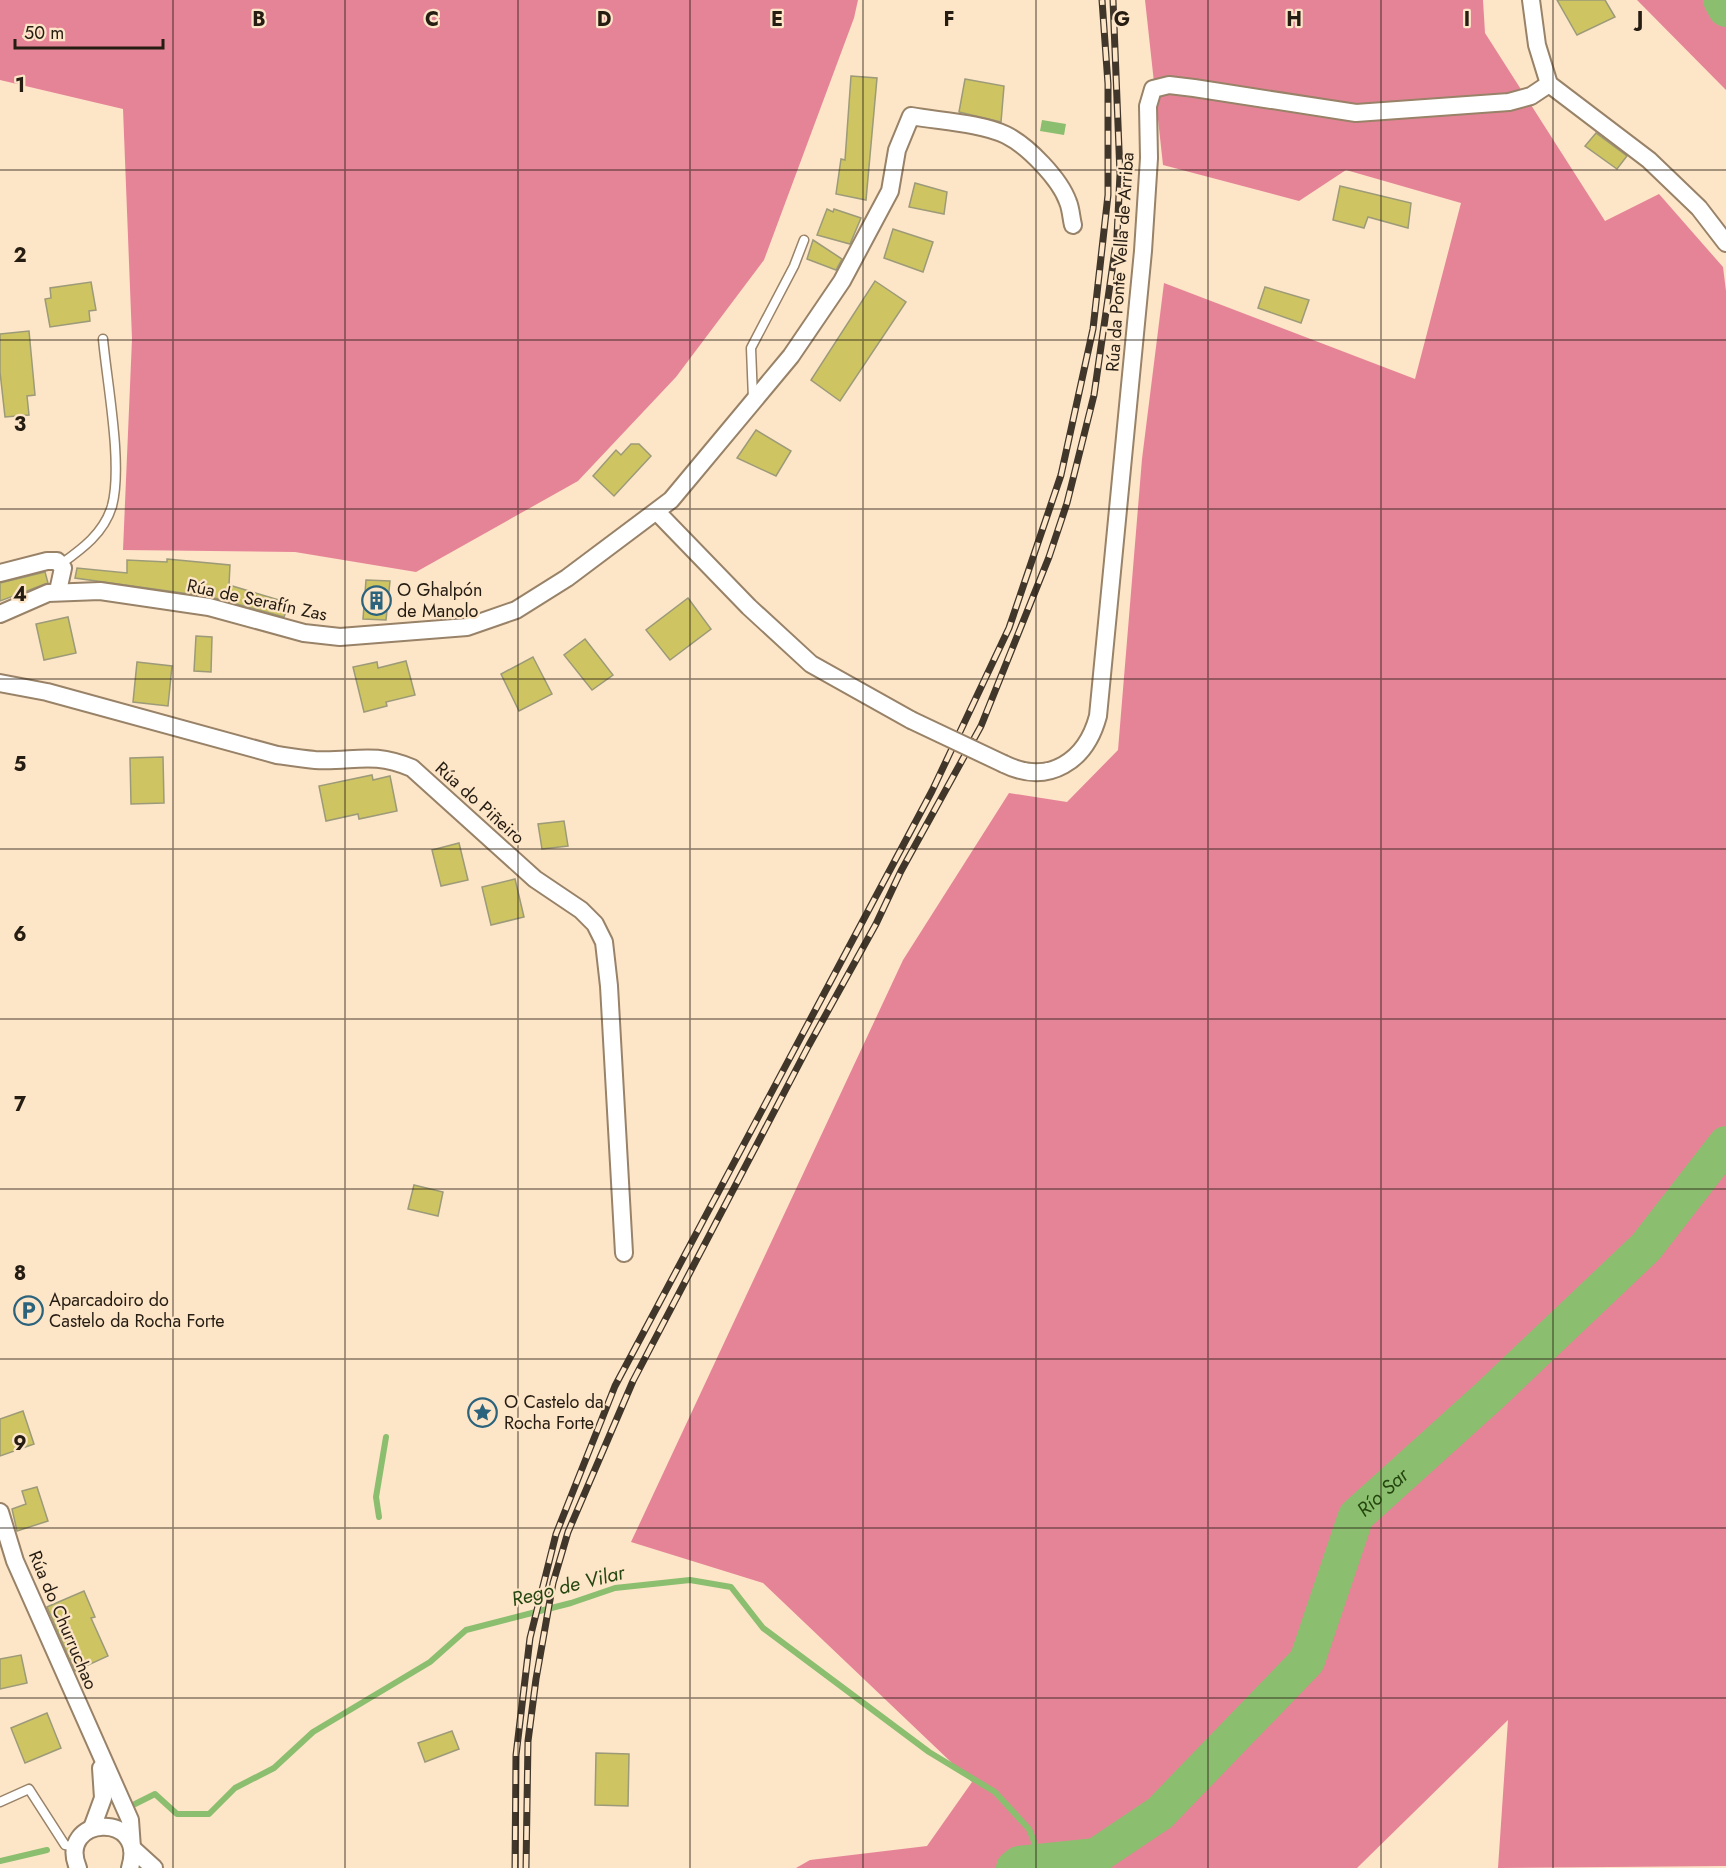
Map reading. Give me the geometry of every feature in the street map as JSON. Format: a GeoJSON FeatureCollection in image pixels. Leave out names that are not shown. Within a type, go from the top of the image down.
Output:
{"type":"FeatureCollection","features":[{"type":"Feature","properties":{"kind":"street"},"geometry":{"type":"LineString","coordinates":[[1531,0],[1537,45],[1549,84],[1656,166],[1699,208],[1726,243]]}},
{"type":"Feature","properties":{"kind":"street","name":"Rúa da Ponte Vella de Arriba"},"geometry":{"type":"LineString","coordinates":[[657,512],[741,599],[811,664],[910,720],[1004,764],[1033,772],[1064,766],[1078,756],[1087,744],[1098,716],[1143,251],[1148,168],[1148,106],[1153,89],[1160,86],[1178,86],[1356,113],[1509,102],[1531,96],[1549,84]]}},
{"type":"Feature","properties":{"kind":"street","name":"Rúa de Serafín Zas"},"geometry":{"type":"LineString","coordinates":[[0,614],[58,591],[100,591],[209,607],[321,636],[340,637],[467,627],[516,610],[558,585],[657,512],[692,476],[791,356],[842,281],[890,191],[897,150],[911,116],[992,131],[1019,142],[1039,160],[1060,187],[1068,201],[1073,225]]}},
{"type":"Feature","properties":{"kind":"street"},"geometry":{"type":"LineString","coordinates":[[0,573],[47,561],[61,564],[63,568],[58,591]]}},
{"type":"Feature","properties":{"kind":"street","name":"Rúa do Piñeiro"},"geometry":{"type":"LineString","coordinates":[[0,683],[47,692],[277,755],[315,760],[378,757],[412,768],[535,879],[582,910],[595,924],[604,942],[609,986],[624,1253]]}},
{"type":"Feature","properties":{"kind":"street","name":"Rúa do Churruchao"},"geometry":{"type":"LineString","coordinates":[[0,1512],[15,1561],[130,1820],[132,1848],[130,1868]]}},
{"type":"Feature","properties":{"kind":"street","name":"Rúa do Churruchao"},"geometry":{"type":"LineString","coordinates":[[72,1857],[85,1832],[92,1828],[103,1798],[104,1788],[94,1741]]}},
{"type":"Feature","properties":{"kind":"street"},"geometry":{"type":"LineString","coordinates":[[92,1828],[109,1826],[117,1829],[124,1834],[132,1848],[154,1868]]}},
{"type":"Feature","properties":{"kind":"lane"},"geometry":{"type":"LineString","coordinates":[[754,402],[751,348],[794,266],[804,240]]}},
{"type":"Feature","properties":{"kind":"lane"},"geometry":{"type":"LineString","coordinates":[[61,564],[93,539],[111,507],[115,461],[103,339]]}},
{"type":"Feature","properties":{"kind":"lane"},"geometry":{"type":"LineString","coordinates":[[0,1802],[29,1789],[72,1857]]}},
{"type":"Feature","properties":{"kind":"shaded area"},"geometry":{"type":"Polygon","coordinates":[[[0,0],[858,0],[854,18],[764,260],[676,377],[578,481],[416,572],[295,552],[123,550],[132,339],[123,109],[0,80],[0,0]]]}},
{"type":"Feature","properties":{"kind":"shaded area"},"geometry":{"type":"Polygon","coordinates":[[[1145,0],[1483,0],[1485,33],[1605,221],[1659,194],[1723,267],[1726,291],[1726,1866],[1498,1868],[1508,1720],[1357,1868],[796,1868],[810,1860],[927,1846],[972,1782],[763,1583],[631,1542],[903,960],[1009,793],[1067,802],[1118,750],[1142,459],[1164,283],[1415,379],[1461,203],[1346,170],[1299,201],[1163,165],[1145,0]]]}},
{"type":"Feature","properties":{"kind":"shaded area"},"geometry":{"type":"Polygon","coordinates":[[[1637,0],[1726,0],[1726,90],[1637,0]]]}},
{"type":"Feature","properties":{"kind":"shaded area"},"geometry":{"type":"Polygon","coordinates":[[[1042,120],[1066,124],[1064,135],[1040,131],[1042,120]]]}},
{"type":"Feature","properties":{"kind":"building"},"geometry":{"type":"Polygon","coordinates":[[[1557,0],[1605,0],[1615,17],[1577,35],[1557,0]]]}},
{"type":"Feature","properties":{"kind":"building"},"geometry":{"type":"Polygon","coordinates":[[[851,76],[877,78],[866,200],[836,194],[841,159],[845,160],[851,76]]]}},
{"type":"Feature","properties":{"kind":"building"},"geometry":{"type":"Polygon","coordinates":[[[965,79],[1004,86],[1001,122],[959,112],[965,79]]]}},
{"type":"Feature","properties":{"kind":"building"},"geometry":{"type":"Polygon","coordinates":[[[1596,133],[1627,156],[1617,169],[1585,146],[1596,133]]]}},
{"type":"Feature","properties":{"kind":"building"},"geometry":{"type":"Polygon","coordinates":[[[915,183],[947,192],[944,214],[909,207],[915,183]]]}},
{"type":"Feature","properties":{"kind":"building"},"geometry":{"type":"Polygon","coordinates":[[[1340,186],[1411,203],[1408,228],[1368,217],[1364,228],[1333,220],[1340,186]]]}},
{"type":"Feature","properties":{"kind":"building"},"geometry":{"type":"Polygon","coordinates":[[[827,209],[861,218],[850,244],[817,235],[827,209]]]}},
{"type":"Feature","properties":{"kind":"building"},"geometry":{"type":"Polygon","coordinates":[[[893,229],[933,242],[923,272],[884,258],[893,229]]]}},
{"type":"Feature","properties":{"kind":"building"},"geometry":{"type":"Polygon","coordinates":[[[813,240],[842,259],[836,270],[807,259],[813,240]]]}},
{"type":"Feature","properties":{"kind":"building"},"geometry":{"type":"Polygon","coordinates":[[[875,281],[906,302],[840,401],[811,380],[875,281]]]}},
{"type":"Feature","properties":{"kind":"building"},"geometry":{"type":"Polygon","coordinates":[[[91,282],[96,310],[89,311],[90,321],[50,327],[45,299],[51,298],[50,288],[91,282]]]}},
{"type":"Feature","properties":{"kind":"building"},"geometry":{"type":"Polygon","coordinates":[[[1265,287],[1309,300],[1301,323],[1258,308],[1265,287]]]}},
{"type":"Feature","properties":{"kind":"building"},"geometry":{"type":"Polygon","coordinates":[[[29,331],[35,395],[27,396],[29,415],[5,417],[0,372],[0,334],[29,331]]]}},
{"type":"Feature","properties":{"kind":"building"},"geometry":{"type":"Polygon","coordinates":[[[756,430],[791,451],[776,476],[737,458],[756,430]]]}},
{"type":"Feature","properties":{"kind":"building"},"geometry":{"type":"Polygon","coordinates":[[[631,444],[639,444],[651,456],[614,496],[593,476],[616,450],[621,455],[631,444]]]}},
{"type":"Feature","properties":{"kind":"building"},"geometry":{"type":"Polygon","coordinates":[[[167,559],[230,565],[229,585],[289,603],[284,617],[211,597],[75,578],[77,568],[127,573],[127,560],[167,562],[167,559]]]}},
{"type":"Feature","properties":{"kind":"building"},"geometry":{"type":"Polygon","coordinates":[[[45,572],[48,583],[0,601],[0,583],[45,572]]]}},
{"type":"Feature","properties":{"kind":"building","name":"O Ghalpón de Manolo"},"geometry":{"type":"Polygon","coordinates":[[[366,580],[390,581],[386,620],[363,619],[366,580]]]}},
{"type":"Feature","properties":{"kind":"building"},"geometry":{"type":"Polygon","coordinates":[[[688,598],[711,629],[670,660],[646,630],[688,598]]]}},
{"type":"Feature","properties":{"kind":"building"},"geometry":{"type":"Polygon","coordinates":[[[68,617],[76,653],[44,660],[36,624],[68,617]]]}},
{"type":"Feature","properties":{"kind":"building"},"geometry":{"type":"Polygon","coordinates":[[[196,636],[212,637],[211,672],[194,671],[196,636]]]}},
{"type":"Feature","properties":{"kind":"building"},"geometry":{"type":"Polygon","coordinates":[[[585,639],[613,675],[592,690],[564,655],[585,639]]]}},
{"type":"Feature","properties":{"kind":"building"},"geometry":{"type":"Polygon","coordinates":[[[533,657],[552,694],[519,711],[501,674],[533,657]]]}},
{"type":"Feature","properties":{"kind":"building"},"geometry":{"type":"Polygon","coordinates":[[[406,661],[415,695],[386,702],[387,706],[364,712],[353,667],[377,662],[378,668],[406,661]]]}},
{"type":"Feature","properties":{"kind":"building"},"geometry":{"type":"Polygon","coordinates":[[[137,662],[172,666],[168,706],[133,702],[137,662]]]}},
{"type":"Feature","properties":{"kind":"building"},"geometry":{"type":"Polygon","coordinates":[[[163,757],[164,803],[131,804],[130,758],[163,757]]]}},
{"type":"Feature","properties":{"kind":"building"},"geometry":{"type":"Polygon","coordinates":[[[372,775],[373,780],[390,776],[397,811],[359,819],[358,814],[326,821],[319,786],[372,775]]]}},
{"type":"Feature","properties":{"kind":"building"},"geometry":{"type":"Polygon","coordinates":[[[564,821],[568,846],[542,849],[538,824],[564,821]]]}},
{"type":"Feature","properties":{"kind":"building"},"geometry":{"type":"Polygon","coordinates":[[[459,843],[468,880],[441,886],[432,850],[459,843]]]}},
{"type":"Feature","properties":{"kind":"building"},"geometry":{"type":"Polygon","coordinates":[[[515,879],[524,917],[491,925],[482,887],[515,879]]]}},
{"type":"Feature","properties":{"kind":"building"},"geometry":{"type":"Polygon","coordinates":[[[414,1185],[443,1192],[438,1216],[408,1209],[414,1185]]]}},
{"type":"Feature","properties":{"kind":"building"},"geometry":{"type":"Polygon","coordinates":[[[23,1411],[34,1444],[0,1456],[0,1419],[23,1411]]]}},
{"type":"Feature","properties":{"kind":"building"},"geometry":{"type":"Polygon","coordinates":[[[37,1487],[48,1521],[17,1531],[12,1509],[26,1504],[22,1491],[37,1487]]]}},
{"type":"Feature","properties":{"kind":"building"},"geometry":{"type":"Polygon","coordinates":[[[84,1591],[95,1617],[91,1618],[108,1656],[75,1671],[47,1607],[84,1591]]]}},
{"type":"Feature","properties":{"kind":"building"},"geometry":{"type":"Polygon","coordinates":[[[21,1655],[27,1683],[0,1689],[0,1659],[21,1655]]]}},
{"type":"Feature","properties":{"kind":"building"},"geometry":{"type":"Polygon","coordinates":[[[47,1713],[61,1748],[25,1763],[11,1728],[47,1713]]]}},
{"type":"Feature","properties":{"kind":"building"},"geometry":{"type":"Polygon","coordinates":[[[452,1731],[459,1749],[425,1762],[418,1743],[452,1731]]]}},
{"type":"Feature","properties":{"kind":"building"},"geometry":{"type":"Polygon","coordinates":[[[596,1753],[629,1754],[628,1806],[595,1805],[596,1753]]]}},
{"type":"Feature","properties":{"kind":"waterway","name":"Río Sar"},"geometry":{"type":"LineString","coordinates":[[1721,0],[1726,9]]}},
{"type":"Feature","properties":{"kind":"waterway","name":"Río Sar"},"geometry":{"type":"LineString","coordinates":[[1014,1868],[1019,1864],[1096,1856],[1160,1813],[1307,1661],[1356,1516],[1489,1396],[1646,1247],[1726,1144]]}},
{"type":"Feature","properties":{"kind":"waterway"},"geometry":{"type":"LineString","coordinates":[[379,1517],[376,1497],[386,1437]]}},
{"type":"Feature","properties":{"kind":"waterway","name":"Rego de Vilar"},"geometry":{"type":"LineString","coordinates":[[135,1804],[155,1794],[177,1814],[209,1814],[235,1788],[274,1768],[313,1732],[430,1662],[466,1630],[571,1603],[615,1588],[690,1580],[731,1587],[763,1628],[929,1752],[995,1792],[1029,1829],[1042,1861]]}},
{"type":"Feature","properties":{"kind":"waterway"},"geometry":{"type":"LineString","coordinates":[[0,1861],[47,1850]]}},
{"type":"Feature","properties":{"kind":"railway"},"geometry":{"type":"LineString","coordinates":[[515,1868],[516,1755],[530,1638],[556,1534],[615,1386],[932,791],[1009,628],[1061,475],[1093,329],[1108,195],[1108,84],[1102,0]]}},
{"type":"Feature","properties":{"kind":"railway"},"geometry":{"type":"LineString","coordinates":[[526,1868],[528,1741],[553,1583],[568,1532],[633,1381],[809,1045],[876,924],[901,871],[981,726],[1049,557],[1067,503],[1094,395],[1117,236],[1120,174],[1113,0]]}},
{"type":"Feature","properties":{"kind":"place","name":"O Ghalpón de Manolo"},"geometry":{"type":"Point","coordinates":[376,600]}},
{"type":"Feature","properties":{"kind":"place","name":"Aparcadoiro do Castelo da Rocha Forte"},"geometry":{"type":"Point","coordinates":[28,1310]}},
{"type":"Feature","properties":{"kind":"place","name":"O Castelo da Rocha Forte"},"geometry":{"type":"Point","coordinates":[483,1412]}}]}
